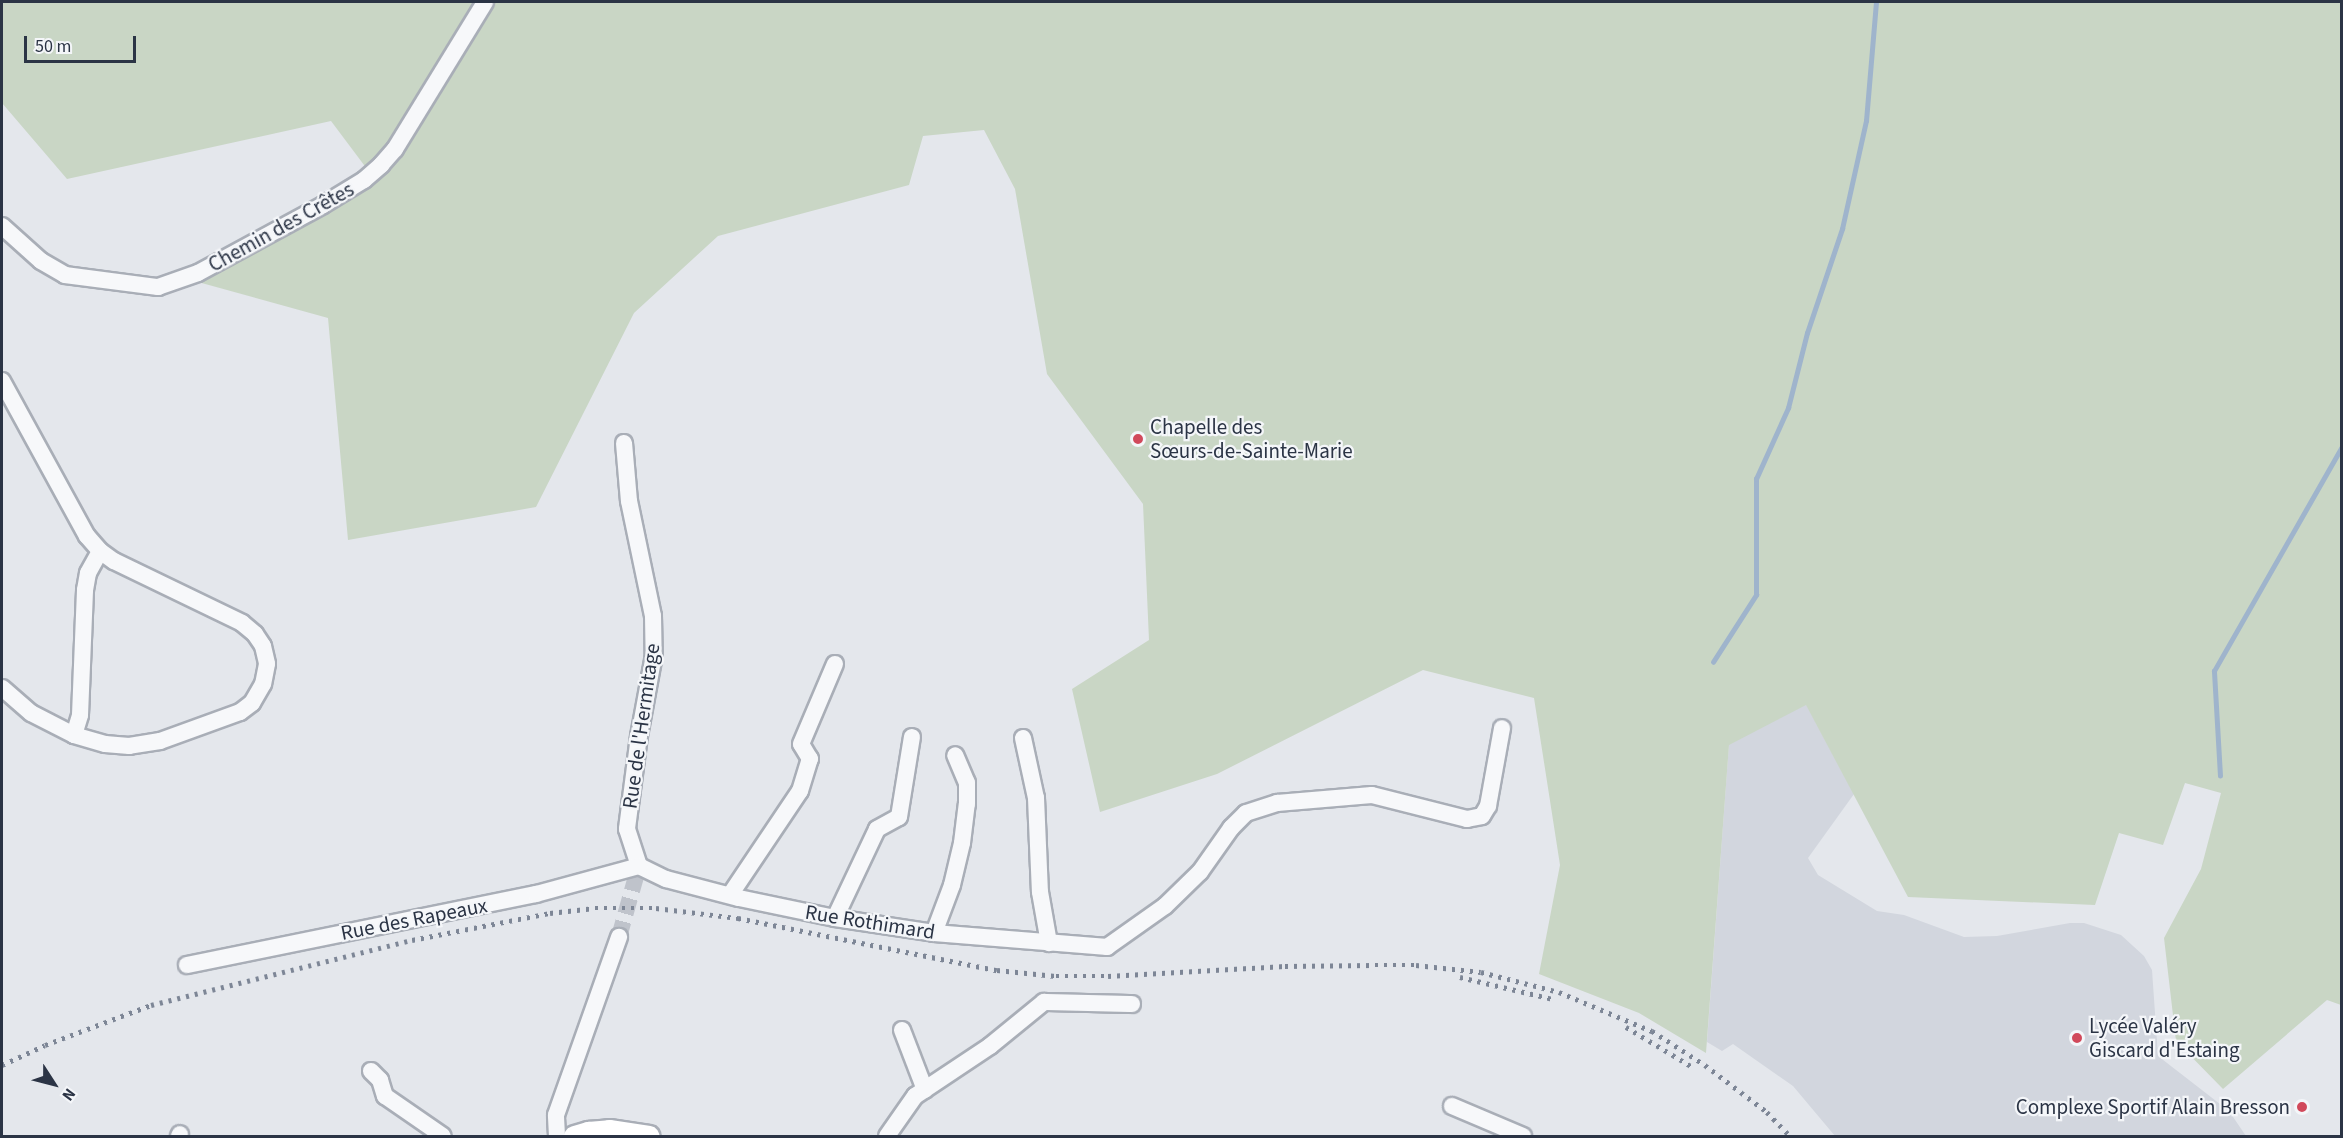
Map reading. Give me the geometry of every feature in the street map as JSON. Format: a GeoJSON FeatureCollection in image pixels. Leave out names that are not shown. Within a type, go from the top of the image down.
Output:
{"type":"FeatureCollection","features":[{"type":"Feature","properties":{"kind":"main road"},"geometry":{"type":"LineString","coordinates":[[574,1137],[588,1132],[609,1130],[649,1137]]}},
{"type":"Feature","properties":{"kind":"street","name":"Chemin des Crêtes"},"geometry":{"type":"LineString","coordinates":[[2,226],[41,261],[65,275],[158,286],[198,273],[323,205],[364,180],[381,165],[395,149],[485,2]]}},
{"type":"Feature","properties":{"kind":"street"},"geometry":{"type":"LineString","coordinates":[[2,381],[87,536],[100,551],[114,561],[242,623],[259,640],[267,664],[263,684],[252,703],[240,712],[170,738],[129,746],[105,744],[74,735],[31,712],[2,688]]}},
{"type":"Feature","properties":{"kind":"street","name":"Rue de l'Hermitage"},"geometry":{"type":"LineString","coordinates":[[624,443],[629,501],[653,616],[654,646],[627,829],[639,866]]}},
{"type":"Feature","properties":{"kind":"street"},"geometry":{"type":"LineString","coordinates":[[74,735],[80,715],[85,590],[88,573],[100,551]]}},
{"type":"Feature","properties":{"kind":"street"},"geometry":{"type":"LineString","coordinates":[[729,895],[800,790],[810,759],[801,744],[835,664]]}},
{"type":"Feature","properties":{"kind":"street","name":"Rue Rothimard"},"geometry":{"type":"LineString","coordinates":[[639,866],[666,879],[835,918],[934,933],[1107,947],[1165,906],[1200,872],[1231,828],[1246,813],[1277,803],[1372,795],[1467,819],[1482,816],[1488,806],[1502,728]]}},
{"type":"Feature","properties":{"kind":"street"},"geometry":{"type":"LineString","coordinates":[[835,918],[877,829],[899,817],[912,737]]}},
{"type":"Feature","properties":{"kind":"street"},"geometry":{"type":"LineString","coordinates":[[1023,738],[1036,798],[1040,892],[1049,943]]}},
{"type":"Feature","properties":{"kind":"street"},"geometry":{"type":"LineString","coordinates":[[934,933],[952,885],[962,843],[967,804],[967,783],[955,754]]}},
{"type":"Feature","properties":{"kind":"street","name":"Rue des Rapeaux"},"geometry":{"type":"LineString","coordinates":[[187,965],[537,894],[639,866]]}},
{"type":"Feature","properties":{"kind":"street"},"geometry":{"type":"LineString","coordinates":[[557,1137],[556,1115],[618,937]]}},
{"type":"Feature","properties":{"kind":"street"},"geometry":{"type":"LineString","coordinates":[[887,1137],[915,1096],[990,1046],[1044,1002],[1132,1004]]}},
{"type":"Feature","properties":{"kind":"street"},"geometry":{"type":"LineString","coordinates":[[903,1030],[925,1090]]}},
{"type":"Feature","properties":{"kind":"street"},"geometry":{"type":"LineString","coordinates":[[371,1071],[380,1080],[385,1096],[443,1137]]}},
{"type":"Feature","properties":{"kind":"street"},"geometry":{"type":"LineString","coordinates":[[1452,1106],[1523,1137]]}},
{"type":"Feature","properties":{"kind":"shaded area"},"geometry":{"type":"Polygon","coordinates":[[[1806,704],[1854,794],[1808,858],[1818,875],[1877,911],[1904,915],[1964,937],[1997,936],[2070,923],[2084,923],[2121,935],[2144,956],[2152,970],[2158,1056],[2229,1111],[2246,1136],[1835,1136],[1793,1086],[1733,1044],[1722,1051],[1707,1042],[1729,744],[1806,704]]]}},
{"type":"Feature","properties":{"kind":"green space"},"geometry":{"type":"Polygon","coordinates":[[[2,2],[2341,2],[2341,1005],[2327,1000],[2223,1089],[2176,1041],[2164,938],[2201,869],[2221,793],[2185,783],[2163,845],[2119,833],[2095,905],[1908,897],[1806,705],[1729,745],[1706,1053],[1639,1013],[1539,974],[1560,865],[1534,698],[1423,670],[1217,774],[1100,812],[1072,689],[1149,640],[1143,504],[1047,374],[1015,189],[984,130],[923,136],[909,185],[718,236],[634,313],[536,507],[348,540],[328,318],[198,282],[373,177],[331,121],[67,179],[2,103],[2,2]]]}},
{"type":"Feature","properties":{"kind":"waterway"},"geometry":{"type":"LineString","coordinates":[[1713,662],[1756,595],[1756,479],[1788,408],[1807,333],[1842,229],[1866,121],[1876,2]]}},
{"type":"Feature","properties":{"kind":"waterway"},"geometry":{"type":"LineString","coordinates":[[2220,776],[2214,671],[2342,447]]}},
{"type":"Feature","properties":{"kind":"tunnel"},"geometry":{"type":"LineString","coordinates":[[619,937],[639,866]]}},
{"type":"Feature","properties":{"kind":"railway"},"geometry":{"type":"LineString","coordinates":[[2,1065],[45,1045],[151,1005],[412,940],[550,913],[595,908],[656,908],[738,918],[997,970],[1056,976],[1108,976],[1285,966],[1375,965],[1416,965],[1481,972],[1559,992],[1652,1031],[1705,1065],[1767,1112],[1790,1136]]}},
{"type":"Feature","properties":{"kind":"railway"},"geometry":{"type":"LineString","coordinates":[[1460,977],[1553,999]]}},
{"type":"Feature","properties":{"kind":"railway"},"geometry":{"type":"LineString","coordinates":[[1626,1027],[1691,1066]]}},
{"type":"Feature","properties":{"kind":"place","name":"Chapelle des Sœurs-de-Sainte-Marie"},"geometry":{"type":"Point","coordinates":[1138,439]}},
{"type":"Feature","properties":{"kind":"place","name":"Lycée Valéry Giscard d'Estaing"},"geometry":{"type":"Point","coordinates":[2077,1038]}},
{"type":"Feature","properties":{"kind":"place","name":"Complexe Sportif Alain Bresson"},"geometry":{"type":"Point","coordinates":[2302,1107]}}]}
